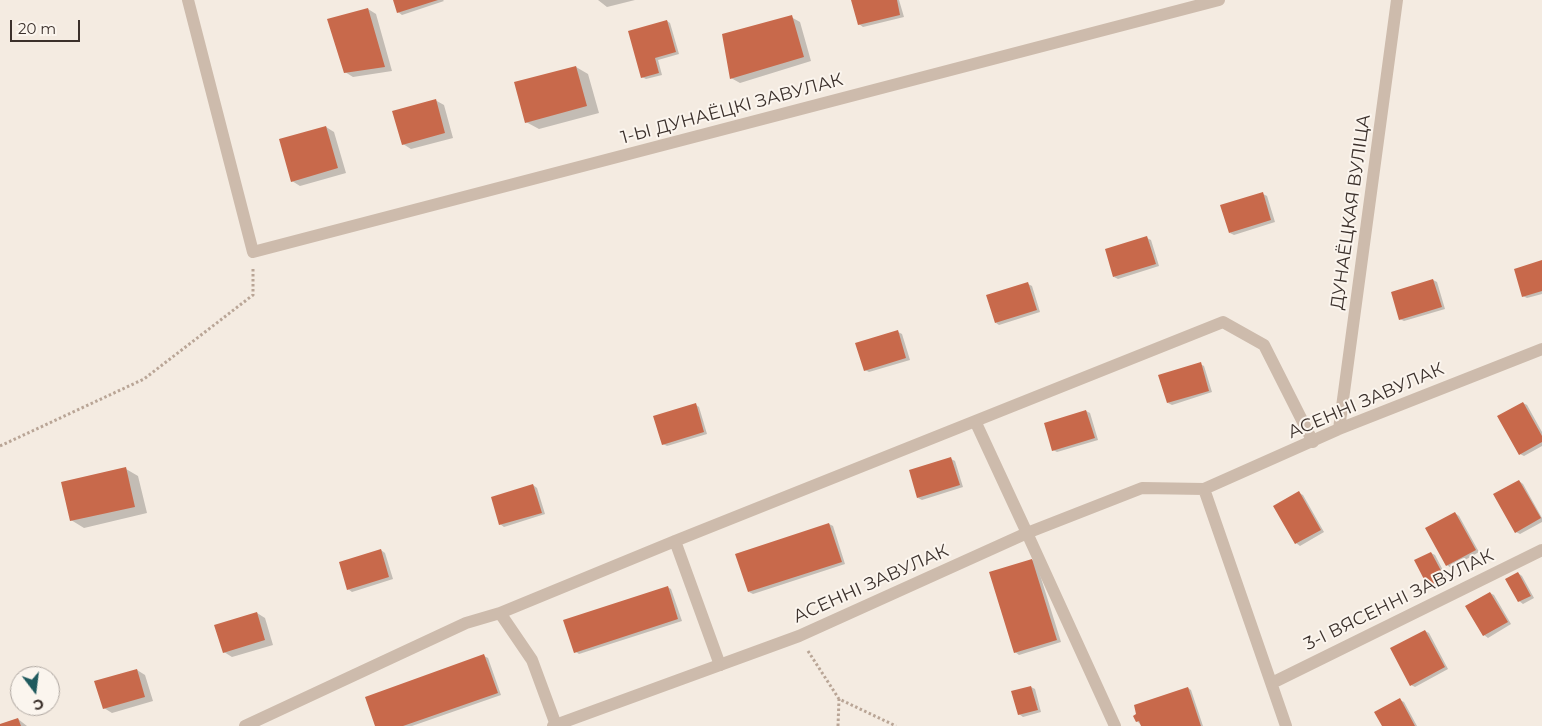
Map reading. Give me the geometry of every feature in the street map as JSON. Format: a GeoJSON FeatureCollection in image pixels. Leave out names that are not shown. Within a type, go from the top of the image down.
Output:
{"type":"FeatureCollection","features":[{"type":"Feature","properties":{"kind":"street"},"geometry":{"type":"LineString","coordinates":[[188,0],[253,252]]}},
{"type":"Feature","properties":{"kind":"street","name":"1-Ы ДУНАЁЦКІ ЗАВУЛАК"},"geometry":{"type":"LineString","coordinates":[[253,252],[1218,0]]}},
{"type":"Feature","properties":{"kind":"street","name":"ДУНАЁЦКАЯ ВУЛІЦА"},"geometry":{"type":"LineString","coordinates":[[1339,429],[1397,0]]}},
{"type":"Feature","properties":{"kind":"street"},"geometry":{"type":"LineString","coordinates":[[245,726],[466,622],[500,613],[1223,322],[1264,345],[1313,442]]}},
{"type":"Feature","properties":{"kind":"street","name":"АСЕННІ ЗАВУЛАК"},"geometry":{"type":"LineString","coordinates":[[555,726],[799,636],[1027,533],[1142,488],[1204,489],[1339,429],[1542,349]]}},
{"type":"Feature","properties":{"kind":"street"},"geometry":{"type":"LineString","coordinates":[[976,423],[1115,726]]}},
{"type":"Feature","properties":{"kind":"street"},"geometry":{"type":"LineString","coordinates":[[1204,489],[1286,726]]}},
{"type":"Feature","properties":{"kind":"street"},"geometry":{"type":"LineString","coordinates":[[675,541],[720,665]]}},
{"type":"Feature","properties":{"kind":"street","name":"3-І ВЯСЕННІ ЗАВУЛАК"},"geometry":{"type":"LineString","coordinates":[[1272,683],[1542,550]]}},
{"type":"Feature","properties":{"kind":"street"},"geometry":{"type":"LineString","coordinates":[[500,613],[532,660],[555,726]]}},
{"type":"Feature","properties":{"kind":"path"},"geometry":{"type":"LineString","coordinates":[[0,446],[144,379],[252,295],[253,252]]}},
{"type":"Feature","properties":{"kind":"path"},"geometry":{"type":"LineString","coordinates":[[799,636],[838,699],[838,726]]}},
{"type":"Feature","properties":{"kind":"path"},"geometry":{"type":"LineString","coordinates":[[838,699],[896,726]]}},
{"type":"Feature","properties":{"kind":"building"},"geometry":{"type":"Polygon","coordinates":[[[393,0],[438,0],[397,13],[393,0]]]}},
{"type":"Feature","properties":{"kind":"building"},"geometry":{"type":"Polygon","coordinates":[[[851,0],[897,0],[900,15],[858,25],[851,0]]]}},
{"type":"Feature","properties":{"kind":"building"},"geometry":{"type":"Polygon","coordinates":[[[368,8],[385,67],[344,73],[327,19],[368,8]]]}},
{"type":"Feature","properties":{"kind":"building"},"geometry":{"type":"Polygon","coordinates":[[[792,15],[804,57],[730,79],[722,34],[792,15]]]}},
{"type":"Feature","properties":{"kind":"building"},"geometry":{"type":"Polygon","coordinates":[[[667,20],[676,52],[655,58],[659,73],[641,78],[628,31],[667,20]]]}},
{"type":"Feature","properties":{"kind":"building"},"geometry":{"type":"Polygon","coordinates":[[[576,66],[587,106],[525,123],[514,82],[576,66]]]}},
{"type":"Feature","properties":{"kind":"building"},"geometry":{"type":"Polygon","coordinates":[[[436,99],[445,133],[402,145],[392,111],[436,99]]]}},
{"type":"Feature","properties":{"kind":"building"},"geometry":{"type":"Polygon","coordinates":[[[326,126],[338,168],[291,182],[279,139],[326,126]]]}},
{"type":"Feature","properties":{"kind":"building"},"geometry":{"type":"Polygon","coordinates":[[[1263,192],[1271,220],[1229,233],[1220,205],[1263,192]]]}},
{"type":"Feature","properties":{"kind":"building"},"geometry":{"type":"Polygon","coordinates":[[[1147,236],[1156,264],[1113,277],[1105,249],[1147,236]]]}},
{"type":"Feature","properties":{"kind":"building"},"geometry":{"type":"Polygon","coordinates":[[[1542,260],[1542,291],[1522,297],[1514,269],[1542,260]]]}},
{"type":"Feature","properties":{"kind":"building"},"geometry":{"type":"Polygon","coordinates":[[[1433,279],[1442,307],[1399,320],[1391,292],[1433,279]]]}},
{"type":"Feature","properties":{"kind":"building"},"geometry":{"type":"Polygon","coordinates":[[[1028,282],[1037,310],[995,323],[986,295],[1028,282]]]}},
{"type":"Feature","properties":{"kind":"building"},"geometry":{"type":"Polygon","coordinates":[[[898,330],[906,358],[864,371],[855,343],[898,330]]]}},
{"type":"Feature","properties":{"kind":"building"},"geometry":{"type":"Polygon","coordinates":[[[1201,362],[1209,391],[1167,403],[1158,375],[1201,362]]]}},
{"type":"Feature","properties":{"kind":"building"},"geometry":{"type":"Polygon","coordinates":[[[1523,402],[1542,436],[1542,442],[1519,455],[1497,416],[1523,402]]]}},
{"type":"Feature","properties":{"kind":"building"},"geometry":{"type":"Polygon","coordinates":[[[696,403],[704,432],[662,445],[653,416],[696,403]]]}},
{"type":"Feature","properties":{"kind":"building"},"geometry":{"type":"Polygon","coordinates":[[[1086,410],[1095,438],[1052,451],[1044,423],[1086,410]]]}},
{"type":"Feature","properties":{"kind":"building"},"geometry":{"type":"Polygon","coordinates":[[[951,457],[960,485],[917,498],[909,470],[951,457]]]}},
{"type":"Feature","properties":{"kind":"building"},"geometry":{"type":"Polygon","coordinates":[[[126,467],[135,507],[70,521],[61,482],[126,467]]]}},
{"type":"Feature","properties":{"kind":"building"},"geometry":{"type":"Polygon","coordinates":[[[1519,480],[1541,518],[1515,533],[1493,494],[1519,480]]]}},
{"type":"Feature","properties":{"kind":"building"},"geometry":{"type":"Polygon","coordinates":[[[533,484],[542,513],[499,525],[491,497],[533,484]]]}},
{"type":"Feature","properties":{"kind":"building"},"geometry":{"type":"Polygon","coordinates":[[[1299,491],[1321,530],[1295,544],[1273,506],[1299,491]]]}},
{"type":"Feature","properties":{"kind":"building"},"geometry":{"type":"Polygon","coordinates":[[[1455,512],[1476,550],[1446,566],[1425,528],[1455,512]]]}},
{"type":"Feature","properties":{"kind":"building"},"geometry":{"type":"Polygon","coordinates":[[[829,523],[842,562],[748,592],[735,554],[829,523]]]}},
{"type":"Feature","properties":{"kind":"building"},"geometry":{"type":"Polygon","coordinates":[[[381,549],[389,577],[347,590],[339,562],[381,549]]]}},
{"type":"Feature","properties":{"kind":"building"},"geometry":{"type":"Polygon","coordinates":[[[1431,552],[1445,578],[1428,587],[1414,560],[1431,552]]]}},
{"type":"Feature","properties":{"kind":"building"},"geometry":{"type":"Polygon","coordinates":[[[1032,559],[1057,640],[1014,653],[989,572],[1032,559]]]}},
{"type":"Feature","properties":{"kind":"building"},"geometry":{"type":"Polygon","coordinates":[[[1518,572],[1531,596],[1518,602],[1505,579],[1518,572]]]}},
{"type":"Feature","properties":{"kind":"building"},"geometry":{"type":"Polygon","coordinates":[[[668,586],[678,619],[574,653],[563,620],[668,586]]]}},
{"type":"Feature","properties":{"kind":"building"},"geometry":{"type":"Polygon","coordinates":[[[1490,592],[1508,622],[1483,636],[1465,606],[1490,592]]]}},
{"type":"Feature","properties":{"kind":"building"},"geometry":{"type":"Polygon","coordinates":[[[257,612],[265,640],[223,653],[214,625],[257,612]]]}},
{"type":"Feature","properties":{"kind":"building"},"geometry":{"type":"Polygon","coordinates":[[[1425,630],[1445,667],[1410,686],[1390,648],[1425,630]]]}},
{"type":"Feature","properties":{"kind":"building"},"geometry":{"type":"Polygon","coordinates":[[[484,654],[498,693],[403,726],[375,726],[365,697],[484,654]]]}},
{"type":"Feature","properties":{"kind":"building"},"geometry":{"type":"Polygon","coordinates":[[[137,669],[145,697],[103,709],[94,681],[137,669]]]}},
{"type":"Feature","properties":{"kind":"building"},"geometry":{"type":"Polygon","coordinates":[[[1031,686],[1038,710],[1018,715],[1011,691],[1031,686]]]}},
{"type":"Feature","properties":{"kind":"building"},"geometry":{"type":"Polygon","coordinates":[[[1188,687],[1201,726],[1141,726],[1139,721],[1136,722],[1133,716],[1136,714],[1134,705],[1188,687]]]}},
{"type":"Feature","properties":{"kind":"building"},"geometry":{"type":"Polygon","coordinates":[[[1400,698],[1415,726],[1382,726],[1374,712],[1400,698]]]}},
{"type":"Feature","properties":{"kind":"building"},"geometry":{"type":"Polygon","coordinates":[[[18,718],[21,726],[0,726],[0,724],[18,718]]]}}]}
